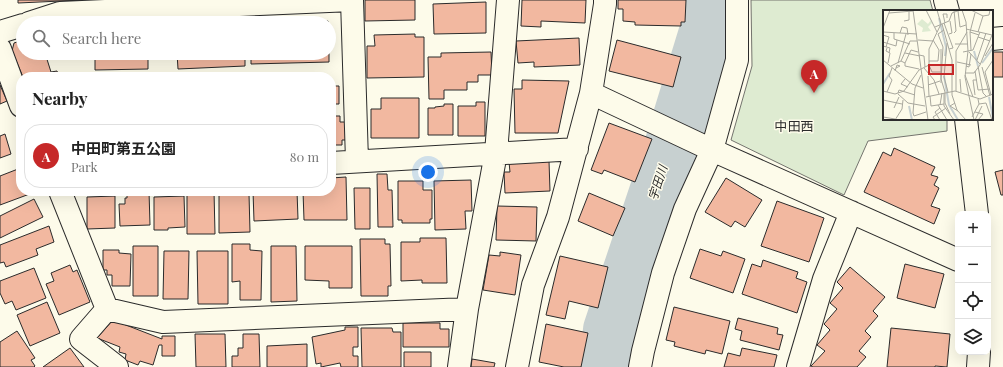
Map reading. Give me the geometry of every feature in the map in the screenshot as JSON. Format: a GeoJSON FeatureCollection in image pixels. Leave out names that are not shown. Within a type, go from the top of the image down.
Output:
{"type":"FeatureCollection","features":[{"type":"Feature","properties":{"kind":"street"},"geometry":{"type":"LineString","coordinates":[[51,16],[60,13],[352,0],[357,161]]}},
{"type":"Feature","properties":{"kind":"street"},"geometry":{"type":"LineString","coordinates":[[459,367],[467,309],[496,153],[508,0]]}},
{"type":"Feature","properties":{"kind":"street"},"geometry":{"type":"LineString","coordinates":[[517,367],[533,285],[558,217],[591,93],[605,0]]}},
{"type":"Feature","properties":{"kind":"street"},"geometry":{"type":"LineString","coordinates":[[640,367],[663,272],[685,209],[712,150],[737,60],[737,0]]}},
{"type":"Feature","properties":{"kind":"street"},"geometry":{"type":"LineString","coordinates":[[944,0],[948,10]]}},
{"type":"Feature","properties":{"kind":"street"},"geometry":{"type":"LineString","coordinates":[[0,32],[16,27]]}},
{"type":"Feature","properties":{"kind":"street"},"geometry":{"type":"LineString","coordinates":[[993,39],[1003,38]]}},
{"type":"Feature","properties":{"kind":"street"},"geometry":{"type":"LineString","coordinates":[[0,48],[16,92]]}},
{"type":"Feature","properties":{"kind":"street"},"geometry":{"type":"LineString","coordinates":[[591,93],[712,150],[955,259]]}},
{"type":"Feature","properties":{"kind":"street"},"geometry":{"type":"LineString","coordinates":[[966,120],[977,211]]}},
{"type":"Feature","properties":{"kind":"street"},"geometry":{"type":"LineString","coordinates":[[336,162],[576,149]]}},
{"type":"Feature","properties":{"kind":"street"},"geometry":{"type":"LineString","coordinates":[[62,196],[108,309]]}},
{"type":"Feature","properties":{"kind":"street"},"geometry":{"type":"LineString","coordinates":[[798,367],[824,279],[851,212]]}},
{"type":"Feature","properties":{"kind":"street"},"geometry":{"type":"LineString","coordinates":[[108,309],[164,322],[467,309]]}},
{"type":"Feature","properties":{"kind":"street"},"geometry":{"type":"LineString","coordinates":[[108,309],[80,339],[117,367]]}},
{"type":"Feature","properties":{"kind":"street"},"geometry":{"type":"LineString","coordinates":[[978,367],[979,355]]}},
{"type":"Feature","properties":{"kind":"green space"},"geometry":{"type":"Polygon","coordinates":[[[751,0],[930,0],[933,10],[883,10],[883,120],[947,120],[947,131],[868,141],[844,195],[731,140],[752,66],[751,0]]]}},
{"type":"Feature","properties":{"kind":"building"},"geometry":{"type":"Polygon","coordinates":[[[18,0],[83,0],[18,3],[18,0]]]}},
{"type":"Feature","properties":{"kind":"building"},"geometry":{"type":"Polygon","coordinates":[[[365,0],[415,0],[415,20],[365,21],[365,0]]]}},
{"type":"Feature","properties":{"kind":"building"},"geometry":{"type":"Polygon","coordinates":[[[522,0],[586,0],[585,23],[541,21],[541,27],[521,26],[522,0]]]}},
{"type":"Feature","properties":{"kind":"building"},"geometry":{"type":"Polygon","coordinates":[[[618,0],[686,0],[685,22],[681,22],[681,26],[635,25],[635,22],[623,21],[623,9],[618,9],[618,0]]]}},
{"type":"Feature","properties":{"kind":"building"},"geometry":{"type":"Polygon","coordinates":[[[486,2],[486,33],[434,34],[433,4],[486,2]]]}},
{"type":"Feature","properties":{"kind":"building"},"geometry":{"type":"Polygon","coordinates":[[[415,34],[415,37],[424,37],[424,77],[367,78],[367,46],[375,46],[374,35],[415,34]]]}},
{"type":"Feature","properties":{"kind":"building"},"geometry":{"type":"Polygon","coordinates":[[[579,38],[580,65],[534,67],[534,62],[518,63],[516,41],[579,38]]]}},
{"type":"Feature","properties":{"kind":"building"},"geometry":{"type":"Polygon","coordinates":[[[617,40],[681,57],[673,87],[609,71],[617,40]]]}},
{"type":"Feature","properties":{"kind":"building"},"geometry":{"type":"Polygon","coordinates":[[[16,42],[16,60],[47,60],[51,72],[21,72],[12,51],[14,43],[16,42]]]}},
{"type":"Feature","properties":{"kind":"building"},"geometry":{"type":"Polygon","coordinates":[[[491,52],[492,75],[478,75],[478,82],[467,82],[467,90],[444,90],[444,99],[429,99],[428,57],[441,57],[441,53],[491,52]]]}},
{"type":"Feature","properties":{"kind":"building"},"geometry":{"type":"Polygon","coordinates":[[[993,52],[1003,52],[1003,77],[993,77],[993,52]]]}},
{"type":"Feature","properties":{"kind":"building"},"geometry":{"type":"Polygon","coordinates":[[[95,60],[148,60],[148,69],[95,70],[95,60]]]}},
{"type":"Feature","properties":{"kind":"building"},"geometry":{"type":"Polygon","coordinates":[[[177,60],[245,60],[245,66],[178,69],[177,60]]]}},
{"type":"Feature","properties":{"kind":"building"},"geometry":{"type":"Polygon","coordinates":[[[251,60],[329,60],[329,62],[251,64],[251,60]]]}},
{"type":"Feature","properties":{"kind":"building"},"geometry":{"type":"Polygon","coordinates":[[[522,80],[569,81],[558,133],[515,133],[514,89],[522,89],[522,80]]]}},
{"type":"Feature","properties":{"kind":"building"},"geometry":{"type":"Polygon","coordinates":[[[0,85],[7,101],[0,104],[0,85]]]}},
{"type":"Feature","properties":{"kind":"building"},"geometry":{"type":"Polygon","coordinates":[[[336,86],[339,86],[339,104],[336,104],[336,86]]]}},
{"type":"Feature","properties":{"kind":"building"},"geometry":{"type":"Polygon","coordinates":[[[381,98],[419,98],[419,138],[371,138],[371,109],[381,109],[381,98]]]}},
{"type":"Feature","properties":{"kind":"building"},"geometry":{"type":"Polygon","coordinates":[[[476,102],[485,102],[485,136],[458,136],[458,106],[476,106],[476,102]]]}},
{"type":"Feature","properties":{"kind":"building"},"geometry":{"type":"Polygon","coordinates":[[[444,104],[453,104],[453,135],[428,135],[428,108],[444,106],[444,104]]]}},
{"type":"Feature","properties":{"kind":"building"},"geometry":{"type":"Polygon","coordinates":[[[336,116],[340,116],[340,122],[346,122],[346,140],[342,140],[342,145],[336,145],[336,116]]]}},
{"type":"Feature","properties":{"kind":"building"},"geometry":{"type":"Polygon","coordinates":[[[609,123],[652,139],[635,182],[604,170],[602,174],[591,170],[609,123]]]}},
{"type":"Feature","properties":{"kind":"building"},"geometry":{"type":"Polygon","coordinates":[[[5,134],[11,154],[0,158],[0,136],[5,134]]]}},
{"type":"Feature","properties":{"kind":"building"},"geometry":{"type":"Polygon","coordinates":[[[894,148],[935,167],[931,175],[938,177],[934,185],[939,188],[931,206],[940,209],[934,224],[864,192],[883,152],[891,156],[894,148]]]}},
{"type":"Feature","properties":{"kind":"building"},"geometry":{"type":"Polygon","coordinates":[[[549,161],[550,191],[505,193],[504,172],[510,172],[509,162],[549,161]]]}},
{"type":"Feature","properties":{"kind":"building"},"geometry":{"type":"Polygon","coordinates":[[[16,170],[16,196],[24,196],[0,205],[0,176],[16,170]]]}},
{"type":"Feature","properties":{"kind":"building"},"geometry":{"type":"Polygon","coordinates":[[[1003,170],[1003,195],[1001,195],[995,172],[1003,170]]]}},
{"type":"Feature","properties":{"kind":"building"},"geometry":{"type":"Polygon","coordinates":[[[377,174],[387,174],[388,190],[392,190],[393,227],[378,227],[377,174]]]}},
{"type":"Feature","properties":{"kind":"building"},"geometry":{"type":"Polygon","coordinates":[[[346,177],[347,220],[304,220],[303,196],[336,196],[336,178],[346,177]]]}},
{"type":"Feature","properties":{"kind":"building"},"geometry":{"type":"Polygon","coordinates":[[[726,178],[762,200],[745,227],[735,221],[731,227],[705,212],[726,178]]]}},
{"type":"Feature","properties":{"kind":"building"},"geometry":{"type":"Polygon","coordinates":[[[471,180],[472,211],[465,211],[466,229],[435,230],[434,181],[471,180]]]}},
{"type":"Feature","properties":{"kind":"building"},"geometry":{"type":"Polygon","coordinates":[[[398,181],[423,181],[423,190],[432,190],[432,219],[430,219],[430,223],[402,223],[402,220],[398,220],[398,181]]]}},
{"type":"Feature","properties":{"kind":"building"},"geometry":{"type":"Polygon","coordinates":[[[354,188],[370,188],[370,229],[355,229],[354,188]]]}},
{"type":"Feature","properties":{"kind":"building"},"geometry":{"type":"Polygon","coordinates":[[[589,193],[625,208],[613,236],[578,221],[589,193]]]}},
{"type":"Feature","properties":{"kind":"building"},"geometry":{"type":"Polygon","coordinates":[[[115,196],[115,228],[87,229],[87,197],[115,196]]]}},
{"type":"Feature","properties":{"kind":"building"},"geometry":{"type":"Polygon","coordinates":[[[127,196],[149,196],[150,225],[120,226],[119,204],[125,204],[125,198],[127,198],[127,196]]]}},
{"type":"Feature","properties":{"kind":"building"},"geometry":{"type":"Polygon","coordinates":[[[184,196],[185,227],[168,228],[168,230],[154,230],[154,197],[184,196]]]}},
{"type":"Feature","properties":{"kind":"building"},"geometry":{"type":"Polygon","coordinates":[[[187,196],[214,196],[215,234],[187,234],[187,196]]]}},
{"type":"Feature","properties":{"kind":"building"},"geometry":{"type":"Polygon","coordinates":[[[219,196],[249,196],[250,232],[219,233],[219,196]]]}},
{"type":"Feature","properties":{"kind":"building"},"geometry":{"type":"Polygon","coordinates":[[[253,196],[297,196],[298,219],[254,221],[253,196]]]}},
{"type":"Feature","properties":{"kind":"building"},"geometry":{"type":"Polygon","coordinates":[[[34,199],[43,217],[0,238],[0,216],[34,199]]]}},
{"type":"Feature","properties":{"kind":"building"},"geometry":{"type":"Polygon","coordinates":[[[777,201],[824,218],[809,262],[761,246],[777,201]]]}},
{"type":"Feature","properties":{"kind":"building"},"geometry":{"type":"Polygon","coordinates":[[[497,206],[537,207],[536,241],[496,240],[497,206]]]}},
{"type":"Feature","properties":{"kind":"building"},"geometry":{"type":"Polygon","coordinates":[[[49,226],[54,242],[36,249],[38,255],[6,267],[4,262],[0,263],[0,245],[49,226]]]}},
{"type":"Feature","properties":{"kind":"building"},"geometry":{"type":"Polygon","coordinates":[[[420,238],[446,238],[447,283],[422,283],[422,280],[401,281],[401,242],[420,242],[420,238]]]}},
{"type":"Feature","properties":{"kind":"building"},"geometry":{"type":"Polygon","coordinates":[[[360,239],[385,239],[385,244],[390,244],[391,286],[388,286],[388,296],[361,296],[360,239]]]}},
{"type":"Feature","properties":{"kind":"building"},"geometry":{"type":"Polygon","coordinates":[[[232,244],[250,244],[250,250],[262,251],[261,300],[240,300],[240,281],[232,282],[232,244]]]}},
{"type":"Feature","properties":{"kind":"building"},"geometry":{"type":"Polygon","coordinates":[[[133,246],[158,246],[158,296],[133,296],[133,246]]]}},
{"type":"Feature","properties":{"kind":"building"},"geometry":{"type":"Polygon","coordinates":[[[271,246],[296,246],[297,301],[271,302],[271,246]]]}},
{"type":"Feature","properties":{"kind":"building"},"geometry":{"type":"Polygon","coordinates":[[[305,246],[352,246],[352,288],[329,288],[329,281],[305,280],[305,246]]]}},
{"type":"Feature","properties":{"kind":"building"},"geometry":{"type":"Polygon","coordinates":[[[700,249],[721,256],[723,251],[745,259],[733,293],[690,278],[700,249]]]}},
{"type":"Feature","properties":{"kind":"building"},"geometry":{"type":"Polygon","coordinates":[[[103,250],[119,250],[119,253],[131,254],[130,286],[112,286],[112,275],[107,275],[107,270],[103,270],[103,250]]]}},
{"type":"Feature","properties":{"kind":"building"},"geometry":{"type":"Polygon","coordinates":[[[164,251],[189,251],[188,299],[163,299],[164,251]]]}},
{"type":"Feature","properties":{"kind":"building"},"geometry":{"type":"Polygon","coordinates":[[[197,251],[228,251],[228,304],[198,304],[197,251]]]}},
{"type":"Feature","properties":{"kind":"building"},"geometry":{"type":"Polygon","coordinates":[[[500,252],[521,255],[515,295],[483,290],[489,255],[500,256],[500,252]]]}},
{"type":"Feature","properties":{"kind":"building"},"geometry":{"type":"Polygon","coordinates":[[[560,256],[608,267],[598,308],[569,301],[565,319],[546,315],[560,256]]]}},
{"type":"Feature","properties":{"kind":"building"},"geometry":{"type":"Polygon","coordinates":[[[763,260],[798,272],[796,278],[807,282],[797,313],[742,294],[752,264],[761,267],[763,260]]]}},
{"type":"Feature","properties":{"kind":"building"},"geometry":{"type":"Polygon","coordinates":[[[905,264],[944,274],[935,308],[897,298],[905,264]]]}},
{"type":"Feature","properties":{"kind":"building"},"geometry":{"type":"Polygon","coordinates":[[[70,265],[73,272],[77,270],[90,302],[59,315],[46,284],[54,281],[51,273],[70,265]]]}},
{"type":"Feature","properties":{"kind":"building"},"geometry":{"type":"Polygon","coordinates":[[[850,267],[885,297],[873,311],[878,316],[865,331],[871,337],[859,351],[866,357],[857,367],[813,367],[811,366],[825,351],[817,345],[830,330],[824,324],[837,309],[830,303],[843,288],[837,282],[850,267]]]}},
{"type":"Feature","properties":{"kind":"building"},"geometry":{"type":"Polygon","coordinates":[[[34,268],[46,298],[16,310],[12,301],[5,304],[0,293],[0,281],[34,268]]]}},
{"type":"Feature","properties":{"kind":"building"},"geometry":{"type":"Polygon","coordinates":[[[47,302],[60,333],[30,346],[17,315],[47,302]]]}},
{"type":"Feature","properties":{"kind":"building"},"geometry":{"type":"Polygon","coordinates":[[[674,307],[730,321],[722,354],[706,350],[705,354],[674,346],[675,342],[666,340],[674,307]]]}},
{"type":"Feature","properties":{"kind":"building"},"geometry":{"type":"Polygon","coordinates":[[[738,318],[778,328],[777,334],[783,335],[779,350],[740,340],[742,331],[735,329],[738,318]]]}},
{"type":"Feature","properties":{"kind":"building"},"geometry":{"type":"Polygon","coordinates":[[[113,320],[162,339],[162,336],[175,336],[175,356],[162,356],[162,345],[159,345],[153,365],[140,361],[138,365],[125,360],[126,354],[119,352],[120,347],[97,338],[113,320]]]}},
{"type":"Feature","properties":{"kind":"building"},"geometry":{"type":"Polygon","coordinates":[[[403,323],[440,323],[440,329],[449,329],[449,347],[403,347],[403,323]]]}},
{"type":"Feature","properties":{"kind":"building"},"geometry":{"type":"Polygon","coordinates":[[[546,324],[588,333],[581,367],[564,367],[539,362],[546,324]]]}},
{"type":"Feature","properties":{"kind":"building"},"geometry":{"type":"Polygon","coordinates":[[[345,327],[358,327],[358,347],[353,347],[353,356],[358,356],[358,367],[341,367],[340,363],[321,367],[321,363],[316,364],[312,337],[345,330],[345,327]]]}},
{"type":"Feature","properties":{"kind":"building"},"geometry":{"type":"Polygon","coordinates":[[[361,328],[392,328],[393,332],[401,332],[401,367],[362,367],[361,328]]]}},
{"type":"Feature","properties":{"kind":"building"},"geometry":{"type":"Polygon","coordinates":[[[891,328],[950,334],[947,367],[887,367],[891,328]]]}},
{"type":"Feature","properties":{"kind":"building"},"geometry":{"type":"Polygon","coordinates":[[[17,331],[35,358],[31,360],[35,366],[0,367],[0,342],[17,331]]]}},
{"type":"Feature","properties":{"kind":"building"},"geometry":{"type":"Polygon","coordinates":[[[195,334],[225,334],[226,367],[196,367],[195,334]]]}},
{"type":"Feature","properties":{"kind":"building"},"geometry":{"type":"Polygon","coordinates":[[[243,334],[259,334],[260,367],[232,367],[232,356],[238,356],[238,348],[243,348],[243,334]]]}},
{"type":"Feature","properties":{"kind":"building"},"geometry":{"type":"Polygon","coordinates":[[[307,344],[307,367],[267,367],[267,346],[307,344]]]}},
{"type":"Feature","properties":{"kind":"building"},"geometry":{"type":"Polygon","coordinates":[[[70,348],[84,367],[43,367],[70,348]]]}},
{"type":"Feature","properties":{"kind":"building"},"geometry":{"type":"Polygon","coordinates":[[[742,348],[777,355],[774,367],[724,367],[728,353],[740,356],[742,348]]]}},
{"type":"Feature","properties":{"kind":"building"},"geometry":{"type":"Polygon","coordinates":[[[404,352],[431,352],[431,367],[404,367],[404,352]]]}},
{"type":"Feature","properties":{"kind":"building"},"geometry":{"type":"Polygon","coordinates":[[[472,359],[495,363],[494,367],[471,367],[472,359]]]}},
{"type":"Feature","properties":{"kind":"waterway","name":"宇田川"},"geometry":{"type":"LineString","coordinates":[[607,367],[611,330],[666,166],[711,19],[710,0]]}},
{"type":"Feature","properties":{"kind":"place","name":"中田町第五公園"},"geometry":{"type":"Point","coordinates":[814,93]}},
{"type":"Feature","properties":{"kind":"district","name":"中田西"},"geometry":{"type":"Point","coordinates":[794,126]}}]}
